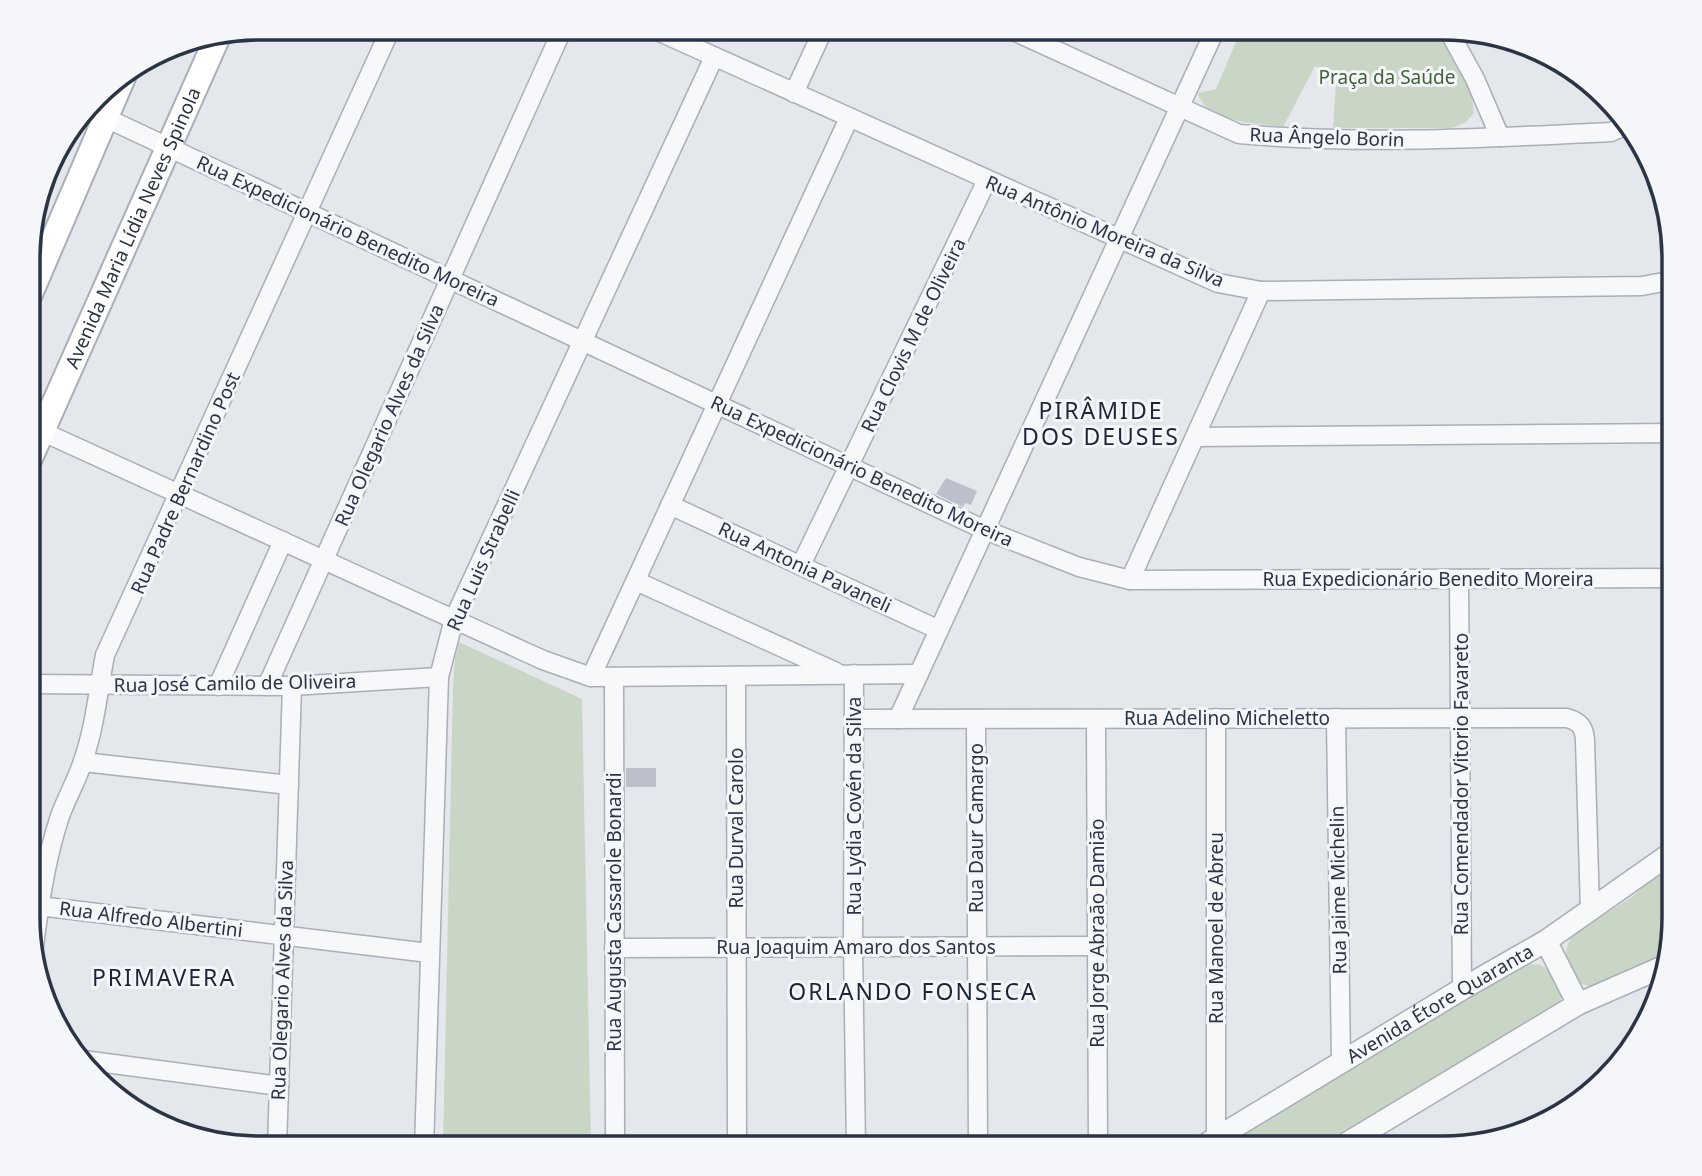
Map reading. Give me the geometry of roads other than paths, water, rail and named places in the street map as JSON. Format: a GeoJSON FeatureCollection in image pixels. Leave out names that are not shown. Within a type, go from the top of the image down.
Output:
{"type":"FeatureCollection","features":[{"type":"Feature","properties":{"kind":"main road","name":"Avenida Maria Lídia Neves Spinola"},"geometry":{"type":"LineString","coordinates":[[40,417],[214,46]]}},
{"type":"Feature","properties":{"kind":"main road"},"geometry":{"type":"LineString","coordinates":[[40,271],[116,94]]}},
{"type":"Feature","properties":{"kind":"street","name":"Rua Padre Bernardino Post"},"geometry":{"type":"LineString","coordinates":[[41,896],[61,814],[83,762],[96,716],[99,684],[106,655],[386,40]]}},
{"type":"Feature","properties":{"kind":"street","name":"Rua Olegario Alves da Silva"},"geometry":{"type":"LineString","coordinates":[[267,686],[558,40]]}},
{"type":"Feature","properties":{"kind":"street","name":"Rua Antônio Moreira da Silva"},"geometry":{"type":"LineString","coordinates":[[677,40],[1218,283],[1261,291],[1642,286],[1661,282]]}},
{"type":"Feature","properties":{"kind":"street"},"geometry":{"type":"LineString","coordinates":[[794,93],[818,40]]}},
{"type":"Feature","properties":{"kind":"street","name":"Rua Ângelo Borin"},"geometry":{"type":"LineString","coordinates":[[1035,41],[1239,134],[1281,138],[1407,141],[1611,132],[1618,129]]}},
{"type":"Feature","properties":{"kind":"street"},"geometry":{"type":"LineString","coordinates":[[898,719],[1210,41]]}},
{"type":"Feature","properties":{"kind":"street"},"geometry":{"type":"LineString","coordinates":[[1454,41],[1475,79],[1500,137]]}},
{"type":"Feature","properties":{"kind":"street","name":"Rua Luis Strabelli"},"geometry":{"type":"LineString","coordinates":[[425,1135],[439,677],[454,619],[714,57]]}},
{"type":"Feature","properties":{"kind":"street","name":"Rua Expedicionário Benedito Moreira"},"geometry":{"type":"LineString","coordinates":[[106,118],[985,530],[1079,568],[1130,580],[1661,578]]}},
{"type":"Feature","properties":{"kind":"street"},"geometry":{"type":"LineString","coordinates":[[591,677],[849,118]]}},
{"type":"Feature","properties":{"kind":"street","name":"Rua Clovis M de Oliveira"},"geometry":{"type":"LineString","coordinates":[[801,565],[988,180]]}},
{"type":"Feature","properties":{"kind":"street"},"geometry":{"type":"LineString","coordinates":[[1130,580],[1261,291]]}},
{"type":"Feature","properties":{"kind":"street"},"geometry":{"type":"LineString","coordinates":[[40,430],[543,660],[591,677],[919,674]]}},
{"type":"Feature","properties":{"kind":"street"},"geometry":{"type":"LineString","coordinates":[[1195,437],[1661,433]]}},
{"type":"Feature","properties":{"kind":"street","name":"Rua Antonia Pavaneli"},"geometry":{"type":"LineString","coordinates":[[670,505],[939,630]]}},
{"type":"Feature","properties":{"kind":"street"},"geometry":{"type":"LineString","coordinates":[[218,686],[283,541]]}},
{"type":"Feature","properties":{"kind":"street","name":"Rua Comendador Vitorio Favareto"},"geometry":{"type":"LineString","coordinates":[[1459,579],[1462,989]]}},
{"type":"Feature","properties":{"kind":"street"},"geometry":{"type":"LineString","coordinates":[[636,581],[848,675]]}},
{"type":"Feature","properties":{"kind":"street","name":"Rua Lydia Covén da Silva"},"geometry":{"type":"LineString","coordinates":[[848,675],[855,719],[853,947],[856,1136]]}},
{"type":"Feature","properties":{"kind":"street","name":"Rua Durval Carolo"},"geometry":{"type":"LineString","coordinates":[[736,676],[737,1135]]}},
{"type":"Feature","properties":{"kind":"street","name":"Rua José Camilo de Oliveira"},"geometry":{"type":"LineString","coordinates":[[41,684],[292,687],[439,677]]}},
{"type":"Feature","properties":{"kind":"street","name":"Rua Augusta Cassarole Bonardi"},"geometry":{"type":"LineString","coordinates":[[614,677],[615,1135]]}},
{"type":"Feature","properties":{"kind":"street","name":"Rua Olegario Alves da Silva"},"geometry":{"type":"LineString","coordinates":[[277,1135],[292,687]]}},
{"type":"Feature","properties":{"kind":"street","name":"Rua Manoel de Abreu"},"geometry":{"type":"LineString","coordinates":[[1208,1136],[1216,718]]}},
{"type":"Feature","properties":{"kind":"street","name":"Rua Jaime Michelin"},"geometry":{"type":"LineString","coordinates":[[1336,718],[1341,1062]]}},
{"type":"Feature","properties":{"kind":"street","name":"Rua Adelino Micheletto"},"geometry":{"type":"LineString","coordinates":[[855,719],[1567,718],[1582,726],[1585,740],[1590,910]]}},
{"type":"Feature","properties":{"kind":"street","name":"Rua Daur Camargo"},"geometry":{"type":"LineString","coordinates":[[976,719],[978,1136]]}},
{"type":"Feature","properties":{"kind":"street","name":"Rua Jorge Abraão Damião"},"geometry":{"type":"LineString","coordinates":[[1096,719],[1098,1136]]}},
{"type":"Feature","properties":{"kind":"street"},"geometry":{"type":"LineString","coordinates":[[83,762],[289,785]]}},
{"type":"Feature","properties":{"kind":"street","name":"Avenida Étore Quaranta"},"geometry":{"type":"LineString","coordinates":[[1218,1136],[1546,941],[1661,859]]}},
{"type":"Feature","properties":{"kind":"street","name":"Rua Alfredo Albertini"},"geometry":{"type":"LineString","coordinates":[[41,906],[429,953]]}},
{"type":"Feature","properties":{"kind":"street"},"geometry":{"type":"LineString","coordinates":[[1546,941],[1578,1004]]}},
{"type":"Feature","properties":{"kind":"street","name":"Rua Joaquim Amaro dos Santos"},"geometry":{"type":"LineString","coordinates":[[614,948],[1097,946]]}},
{"type":"Feature","properties":{"kind":"street"},"geometry":{"type":"LineString","coordinates":[[1359,1136],[1578,1004],[1655,970]]}},
{"type":"Feature","properties":{"kind":"street"},"geometry":{"type":"LineString","coordinates":[[96,1062],[279,1086]]}},
{"type":"Feature","properties":{"kind":"district","name":"PIRÂMIDE DOS DEUSES"},"geometry":{"type":"Point","coordinates":[1101,423]}},
{"type":"Feature","properties":{"kind":"district","name":"PRIMAVERA"},"geometry":{"type":"Point","coordinates":[164,977]}},
{"type":"Feature","properties":{"kind":"district","name":"ORLANDO FONSECA"},"geometry":{"type":"Point","coordinates":[913,991]}},
{"type":"Feature","properties":{"kind":"park label","name":"Praça da Saúde"},"geometry":{"type":"Point","coordinates":[1387,77]}}]}
